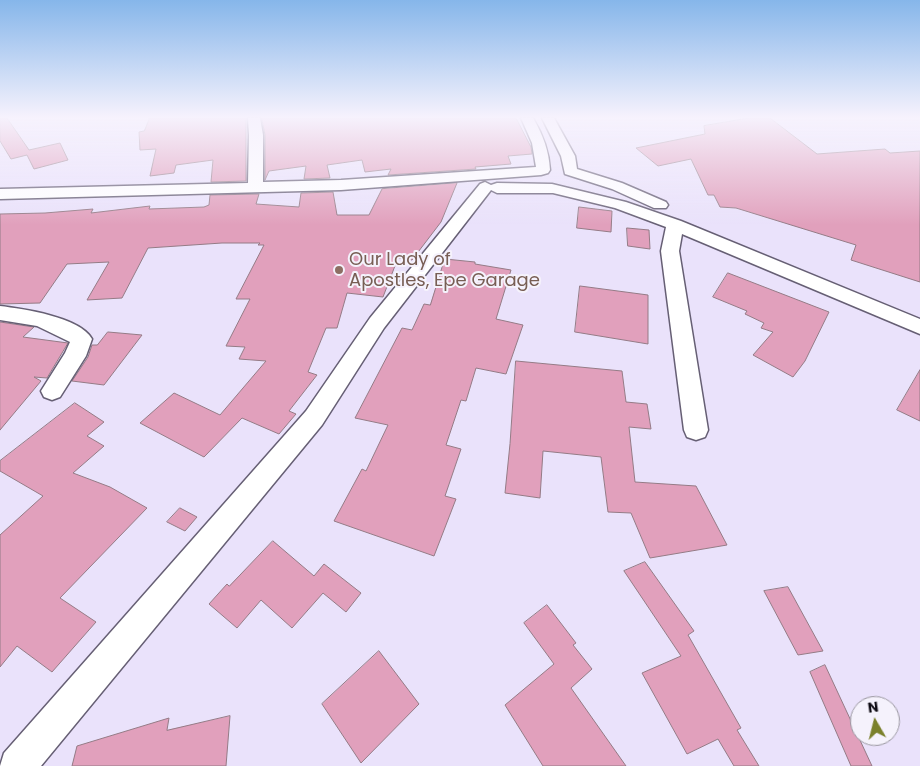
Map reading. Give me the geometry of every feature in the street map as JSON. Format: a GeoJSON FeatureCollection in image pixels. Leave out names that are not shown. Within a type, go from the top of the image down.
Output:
{"type":"FeatureCollection","features":[{"type":"Feature","properties":{"kind":"street"},"geometry":{"type":"LineString","coordinates":[[255,186],[256,154]]}},
{"type":"Feature","properties":{"kind":"street"},"geometry":{"type":"LineString","coordinates":[[542,154],[542,170],[537,176],[537,181],[542,186],[620,205],[675,225],[920,327]]}},
{"type":"Feature","properties":{"kind":"street"},"geometry":{"type":"LineString","coordinates":[[341,185],[363,187],[555,189],[576,186],[579,180],[572,172],[567,154]]}},
{"type":"Feature","properties":{"kind":"street"},"geometry":{"type":"LineString","coordinates":[[0,194],[341,185],[556,168],[617,186],[739,240],[920,312]]}},
{"type":"Feature","properties":{"kind":"street"},"geometry":{"type":"LineString","coordinates":[[17,766],[314,418],[377,323],[484,187]]}},
{"type":"Feature","properties":{"kind":"street"},"geometry":{"type":"LineString","coordinates":[[675,225],[670,251],[696,430]]}},
{"type":"Feature","properties":{"kind":"street"},"geometry":{"type":"LineString","coordinates":[[0,314],[17,314],[69,330],[82,339],[76,356],[52,391]]}},
{"type":"Feature","properties":{"kind":"building"},"geometry":{"type":"Polygon","coordinates":[[[8,154],[65,154],[68,160],[34,169],[27,155],[11,159],[8,154]]]}},
{"type":"Feature","properties":{"kind":"building"},"geometry":{"type":"Polygon","coordinates":[[[155,154],[246,154],[246,181],[211,182],[213,160],[176,165],[174,173],[150,176],[155,154]]]}},
{"type":"Feature","properties":{"kind":"building"},"geometry":{"type":"Polygon","coordinates":[[[265,154],[532,154],[508,156],[511,164],[475,167],[476,169],[388,175],[391,169],[365,172],[362,160],[327,165],[330,178],[304,179],[306,166],[269,171],[265,180],[265,154]]]}},
{"type":"Feature","properties":{"kind":"building"},"geometry":{"type":"Polygon","coordinates":[[[643,154],[920,154],[920,282],[851,260],[856,245],[736,208],[720,207],[714,195],[708,195],[691,159],[658,166],[643,154]]]}},
{"type":"Feature","properties":{"kind":"building"},"geometry":{"type":"Polygon","coordinates":[[[457,183],[441,222],[412,260],[398,258],[383,297],[347,293],[337,328],[326,328],[308,372],[317,375],[289,411],[296,414],[279,434],[242,418],[204,457],[140,423],[174,393],[220,415],[266,361],[239,359],[245,347],[226,346],[250,299],[236,299],[264,245],[258,245],[260,243],[222,243],[148,248],[122,298],[87,300],[109,262],[67,264],[40,303],[0,304],[0,214],[93,209],[91,213],[150,206],[149,209],[204,207],[209,205],[210,195],[259,194],[256,204],[299,207],[301,193],[333,192],[337,215],[369,215],[382,189],[457,183]]]}},
{"type":"Feature","properties":{"kind":"building"},"geometry":{"type":"Polygon","coordinates":[[[579,207],[612,211],[611,232],[577,228],[579,207]]]}},
{"type":"Feature","properties":{"kind":"building"},"geometry":{"type":"Polygon","coordinates":[[[627,228],[649,230],[650,249],[628,246],[627,228]]]}},
{"type":"Feature","properties":{"kind":"building"},"geometry":{"type":"Polygon","coordinates":[[[445,259],[475,262],[475,264],[511,270],[496,319],[523,325],[506,374],[476,368],[466,401],[461,400],[446,445],[461,449],[445,496],[456,499],[434,556],[334,521],[362,469],[366,471],[388,425],[355,418],[402,328],[412,330],[424,304],[430,305],[445,259]]]}},
{"type":"Feature","properties":{"kind":"building"},"geometry":{"type":"Polygon","coordinates":[[[728,273],[829,312],[805,361],[793,377],[753,355],[773,332],[761,328],[764,323],[745,314],[747,311],[713,297],[728,273]]]}},
{"type":"Feature","properties":{"kind":"building"},"geometry":{"type":"Polygon","coordinates":[[[580,286],[648,295],[648,344],[575,332],[580,286]]]}},
{"type":"Feature","properties":{"kind":"building"},"geometry":{"type":"Polygon","coordinates":[[[0,322],[34,327],[23,337],[68,343],[47,378],[34,377],[41,381],[0,430],[0,322]]]}},
{"type":"Feature","properties":{"kind":"building"},"geometry":{"type":"Polygon","coordinates":[[[108,332],[142,335],[104,385],[72,381],[88,357],[92,345],[97,345],[108,332]]]}},
{"type":"Feature","properties":{"kind":"building"},"geometry":{"type":"Polygon","coordinates":[[[516,361],[622,371],[626,402],[647,404],[651,429],[629,427],[635,482],[696,486],[727,545],[650,558],[631,513],[608,512],[601,457],[543,451],[540,498],[505,493],[516,361]]]}},
{"type":"Feature","properties":{"kind":"building"},"geometry":{"type":"Polygon","coordinates":[[[920,370],[920,421],[897,410],[920,370]]]}},
{"type":"Feature","properties":{"kind":"building"},"geometry":{"type":"Polygon","coordinates":[[[75,403],[104,422],[87,436],[104,446],[73,473],[110,487],[147,508],[60,598],[96,622],[52,672],[17,646],[0,667],[0,535],[43,496],[0,471],[0,461],[75,403]]]}},
{"type":"Feature","properties":{"kind":"building"},"geometry":{"type":"Polygon","coordinates":[[[180,508],[197,517],[185,531],[167,522],[180,508]]]}},
{"type":"Feature","properties":{"kind":"building"},"geometry":{"type":"Polygon","coordinates":[[[273,541],[314,576],[324,564],[361,593],[346,612],[323,593],[292,628],[261,600],[237,628],[209,604],[227,584],[229,586],[273,541]]]}},
{"type":"Feature","properties":{"kind":"building"},"geometry":{"type":"Polygon","coordinates":[[[645,562],[694,631],[688,635],[741,728],[737,730],[759,766],[734,766],[718,739],[687,754],[642,673],[681,656],[624,571],[645,562]]]}},
{"type":"Feature","properties":{"kind":"building"},"geometry":{"type":"Polygon","coordinates":[[[788,587],[823,651],[798,655],[764,591],[788,587]]]}},
{"type":"Feature","properties":{"kind":"building"},"geometry":{"type":"Polygon","coordinates":[[[547,605],[576,643],[573,645],[592,669],[571,688],[626,766],[543,766],[505,705],[554,664],[524,623],[547,605]]]}},
{"type":"Feature","properties":{"kind":"building"},"geometry":{"type":"Polygon","coordinates":[[[379,651],[419,704],[361,763],[322,704],[379,651]]]}},
{"type":"Feature","properties":{"kind":"building"},"geometry":{"type":"Polygon","coordinates":[[[825,665],[850,719],[850,746],[863,746],[872,766],[851,766],[810,672],[825,665]]]}},
{"type":"Feature","properties":{"kind":"building"},"geometry":{"type":"Polygon","coordinates":[[[230,716],[226,766],[72,766],[77,746],[169,718],[167,730],[230,716]]]}},
{"type":"Feature","properties":{"kind":"place","name":"Our Lady of Apostles, Epe Garage"},"geometry":{"type":"Point","coordinates":[339,270]}}]}
